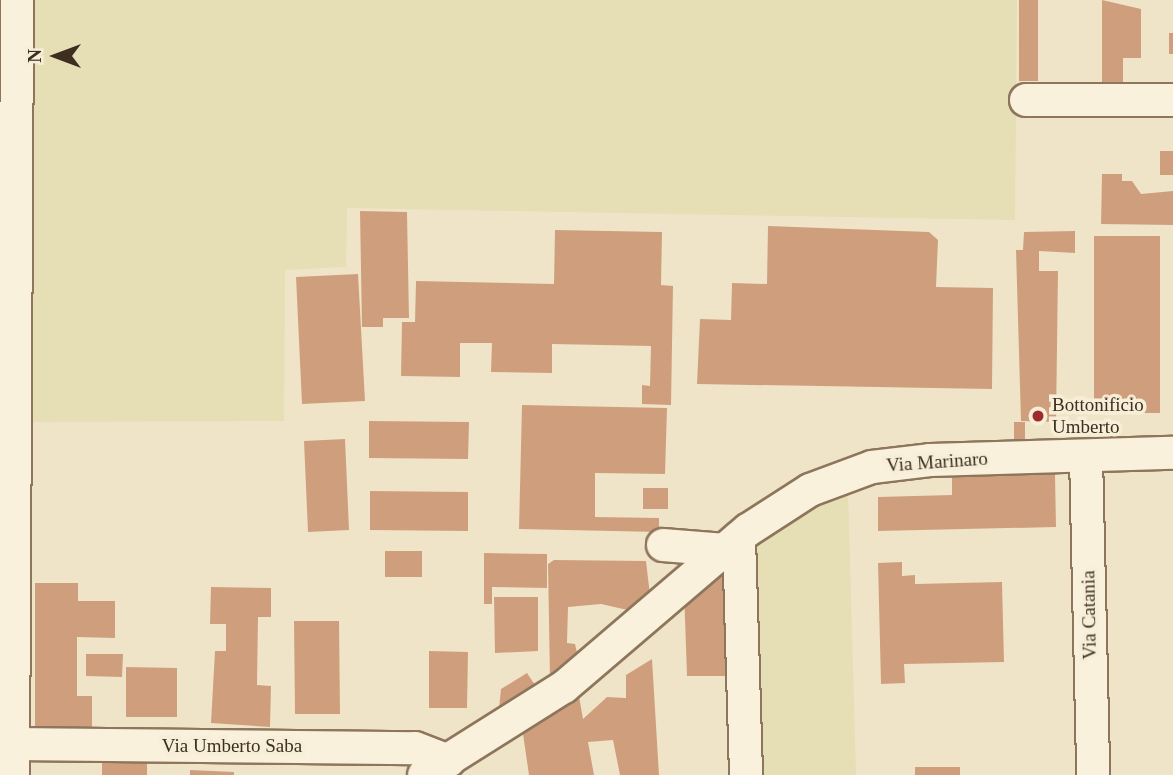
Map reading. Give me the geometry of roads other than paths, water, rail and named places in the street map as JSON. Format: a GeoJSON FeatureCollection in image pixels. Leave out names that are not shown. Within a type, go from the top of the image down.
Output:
{"type":"FeatureCollection","features":[{"type":"Feature","properties":{"kind":"street"},"geometry":{"type":"LineString","coordinates":[[13,760],[6,572],[6,366],[17,0]]}},
{"type":"Feature","properties":{"kind":"street"},"geometry":{"type":"LineString","coordinates":[[1026,100],[1173,100]]}},
{"type":"Feature","properties":{"kind":"street","name":"Via Marinaro"},"geometry":{"type":"LineString","coordinates":[[436,768],[564,687],[732,544],[810,490],[872,467],[1173,453]]}},
{"type":"Feature","properties":{"kind":"street","name":"Via Catania"},"geometry":{"type":"LineString","coordinates":[[1086,456],[1093,775]]}},
{"type":"Feature","properties":{"kind":"street"},"geometry":{"type":"LineString","coordinates":[[663,545],[732,544],[746,775]]}},
{"type":"Feature","properties":{"kind":"street","name":"Via Umberto Saba"},"geometry":{"type":"LineString","coordinates":[[13,760],[415,748],[436,768]]}},
{"type":"Feature","properties":{"kind":"place","name":"Bottonificio Umberto"},"geometry":{"type":"Point","coordinates":[1038,416]}}]}
